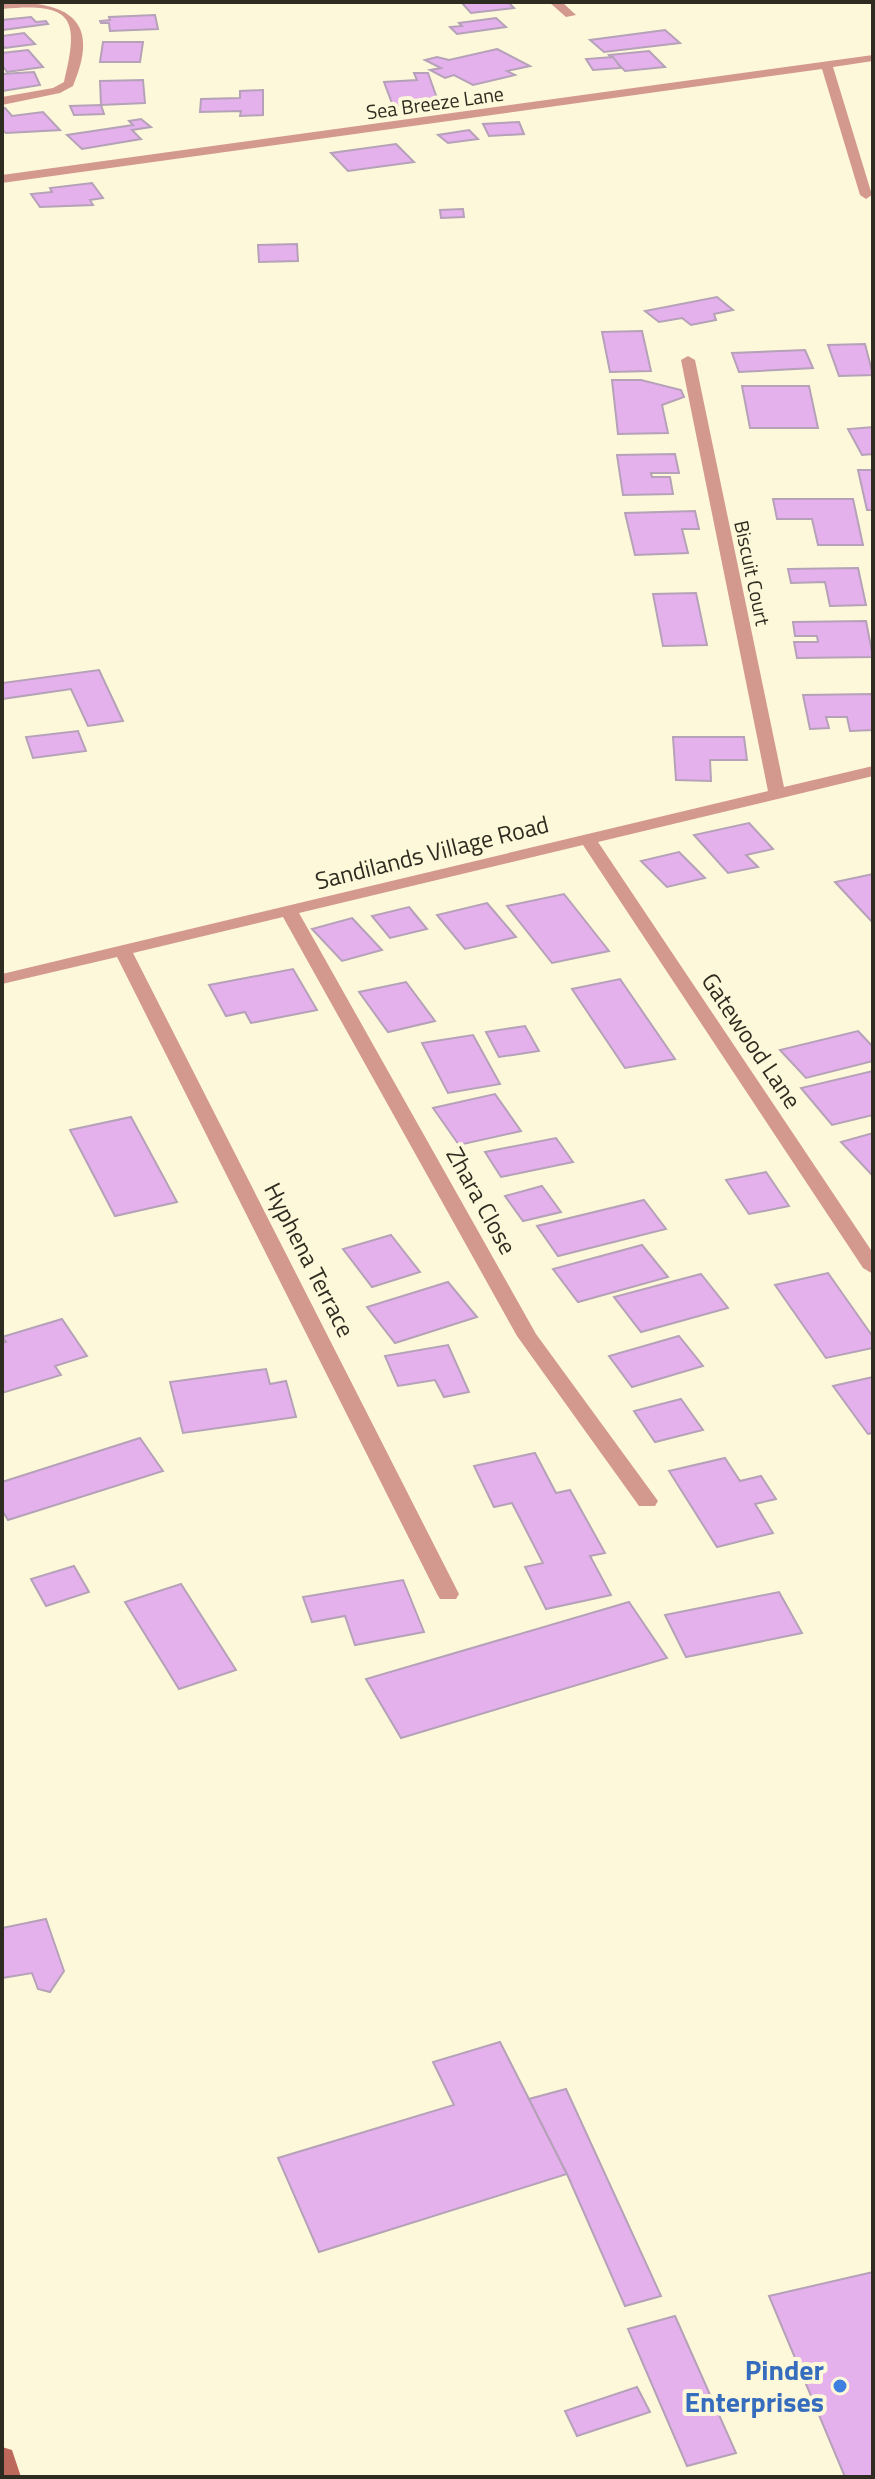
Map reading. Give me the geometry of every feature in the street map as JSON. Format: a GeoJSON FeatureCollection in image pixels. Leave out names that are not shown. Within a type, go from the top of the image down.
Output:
{"type":"FeatureCollection","features":[{"type":"Feature","properties":{"kind":"main road"},"geometry":{"type":"LineString","coordinates":[[2,2459],[7,2477]]}},
{"type":"Feature","properties":{"kind":"street"},"geometry":{"type":"LineString","coordinates":[[555,2],[570,15]]}},
{"type":"Feature","properties":{"kind":"street"},"geometry":{"type":"LineString","coordinates":[[2,6],[36,4],[60,9],[71,17],[79,35],[69,84],[56,91],[2,101]]}},
{"type":"Feature","properties":{"kind":"street","name":"Sea Breeze Lane"},"geometry":{"type":"LineString","coordinates":[[2,179],[873,58]]}},
{"type":"Feature","properties":{"kind":"street"},"geometry":{"type":"LineString","coordinates":[[827,65],[866,195]]}},
{"type":"Feature","properties":{"kind":"street","name":"Biscuit Court"},"geometry":{"type":"LineString","coordinates":[[688,360],[777,795]]}},
{"type":"Feature","properties":{"kind":"street","name":"Sandilands Village Road"},"geometry":{"type":"LineString","coordinates":[[2,979],[873,771]]}},
{"type":"Feature","properties":{"kind":"street","name":"Gatewood Lane"},"geometry":{"type":"LineString","coordinates":[[588,840],[873,1268]]}},
{"type":"Feature","properties":{"kind":"street","name":"Zhara Close"},"geometry":{"type":"LineString","coordinates":[[289,912],[527,1336],[647,1501]]}},
{"type":"Feature","properties":{"kind":"street","name":"Hyphena Terrace"},"geometry":{"type":"LineString","coordinates":[[123,950],[448,1594]]}},
{"type":"Feature","properties":{"kind":"building"},"geometry":{"type":"Polygon","coordinates":[[[461,2],[508,2],[514,8],[471,13],[461,2]]]}},
{"type":"Feature","properties":{"kind":"building"},"geometry":{"type":"Polygon","coordinates":[[[155,15],[158,29],[110,31],[109,23],[100,21],[110,20],[109,17],[155,15]]]}},
{"type":"Feature","properties":{"kind":"building"},"geometry":{"type":"Polygon","coordinates":[[[31,17],[36,22],[46,21],[48,24],[2,30],[2,20],[31,17]]]}},
{"type":"Feature","properties":{"kind":"building"},"geometry":{"type":"Polygon","coordinates":[[[496,18],[506,27],[457,34],[450,27],[462,26],[459,23],[496,18]]]}},
{"type":"Feature","properties":{"kind":"building"},"geometry":{"type":"Polygon","coordinates":[[[665,30],[680,43],[604,52],[590,40],[665,30]]]}},
{"type":"Feature","properties":{"kind":"building"},"geometry":{"type":"Polygon","coordinates":[[[24,33],[35,44],[5,48],[2,45],[2,36],[24,33]]]}},
{"type":"Feature","properties":{"kind":"building"},"geometry":{"type":"Polygon","coordinates":[[[103,42],[143,42],[140,62],[100,62],[103,42]]]}},
{"type":"Feature","properties":{"kind":"building"},"geometry":{"type":"Polygon","coordinates":[[[497,49],[530,66],[507,71],[515,75],[473,85],[454,75],[445,78],[430,70],[441,68],[425,60],[437,57],[449,60],[497,49]]]}},
{"type":"Feature","properties":{"kind":"building"},"geometry":{"type":"Polygon","coordinates":[[[28,50],[43,67],[7,72],[2,65],[2,53],[28,50]]]}},
{"type":"Feature","properties":{"kind":"building"},"geometry":{"type":"Polygon","coordinates":[[[649,51],[665,67],[625,71],[609,55],[649,51]]]}},
{"type":"Feature","properties":{"kind":"building"},"geometry":{"type":"Polygon","coordinates":[[[613,57],[621,68],[593,70],[586,59],[613,57]]]}},
{"type":"Feature","properties":{"kind":"building"},"geometry":{"type":"Polygon","coordinates":[[[34,72],[40,85],[2,91],[2,74],[34,72]]]}},
{"type":"Feature","properties":{"kind":"building"},"geometry":{"type":"Polygon","coordinates":[[[414,73],[428,73],[439,104],[393,106],[384,82],[417,80],[414,73]]]}},
{"type":"Feature","properties":{"kind":"building"},"geometry":{"type":"Polygon","coordinates":[[[143,80],[145,103],[101,105],[100,81],[143,80]]]}},
{"type":"Feature","properties":{"kind":"building"},"geometry":{"type":"Polygon","coordinates":[[[263,90],[263,115],[240,116],[241,111],[200,112],[201,99],[240,98],[240,91],[263,90]]]}},
{"type":"Feature","properties":{"kind":"building"},"geometry":{"type":"Polygon","coordinates":[[[101,105],[104,114],[74,115],[70,106],[101,105]]]}},
{"type":"Feature","properties":{"kind":"building"},"geometry":{"type":"Polygon","coordinates":[[[5,108],[12,116],[43,112],[60,130],[6,133],[2,130],[2,109],[5,108]]]}},
{"type":"Feature","properties":{"kind":"building"},"geometry":{"type":"Polygon","coordinates":[[[141,119],[151,127],[132,130],[141,139],[82,149],[67,135],[133,125],[129,121],[141,119]]]}},
{"type":"Feature","properties":{"kind":"building"},"geometry":{"type":"Polygon","coordinates":[[[519,122],[524,134],[489,136],[483,124],[519,122]]]}},
{"type":"Feature","properties":{"kind":"building"},"geometry":{"type":"Polygon","coordinates":[[[469,130],[478,139],[448,143],[438,135],[469,130]]]}},
{"type":"Feature","properties":{"kind":"building"},"geometry":{"type":"Polygon","coordinates":[[[396,144],[414,162],[348,171],[331,153],[396,144]]]}},
{"type":"Feature","properties":{"kind":"building"},"geometry":{"type":"Polygon","coordinates":[[[92,183],[103,198],[90,200],[93,205],[40,207],[31,194],[52,192],[50,188],[92,183]]]}},
{"type":"Feature","properties":{"kind":"building"},"geometry":{"type":"Polygon","coordinates":[[[463,209],[464,217],[441,218],[440,210],[463,209]]]}},
{"type":"Feature","properties":{"kind":"building"},"geometry":{"type":"Polygon","coordinates":[[[297,244],[298,261],[259,262],[258,245],[297,244]]]}},
{"type":"Feature","properties":{"kind":"building"},"geometry":{"type":"Polygon","coordinates":[[[717,297],[733,310],[714,314],[716,320],[691,325],[682,318],[659,322],[645,311],[717,297]]]}},
{"type":"Feature","properties":{"kind":"building"},"geometry":{"type":"Polygon","coordinates":[[[642,331],[651,371],[610,372],[602,332],[642,331]]]}},
{"type":"Feature","properties":{"kind":"building"},"geometry":{"type":"Polygon","coordinates":[[[865,344],[873,375],[839,376],[828,345],[865,344]]]}},
{"type":"Feature","properties":{"kind":"building"},"geometry":{"type":"Polygon","coordinates":[[[805,350],[813,368],[739,372],[732,353],[805,350]]]}},
{"type":"Feature","properties":{"kind":"building"},"geometry":{"type":"Polygon","coordinates":[[[612,380],[641,380],[681,390],[684,397],[662,405],[668,433],[618,434],[612,380]]]}},
{"type":"Feature","properties":{"kind":"building"},"geometry":{"type":"Polygon","coordinates":[[[742,386],[809,386],[818,428],[750,428],[742,386]]]}},
{"type":"Feature","properties":{"kind":"building"},"geometry":{"type":"Polygon","coordinates":[[[873,427],[873,454],[862,455],[848,429],[873,427]]]}},
{"type":"Feature","properties":{"kind":"building"},"geometry":{"type":"Polygon","coordinates":[[[675,454],[679,473],[651,473],[652,477],[670,477],[673,494],[623,495],[617,455],[675,454]]]}},
{"type":"Feature","properties":{"kind":"building"},"geometry":{"type":"Polygon","coordinates":[[[858,470],[873,470],[873,510],[867,510],[858,470]]]}},
{"type":"Feature","properties":{"kind":"building"},"geometry":{"type":"Polygon","coordinates":[[[773,499],[853,499],[863,545],[818,545],[812,519],[777,519],[773,499]]]}},
{"type":"Feature","properties":{"kind":"building"},"geometry":{"type":"Polygon","coordinates":[[[695,511],[699,529],[682,529],[688,553],[635,555],[625,513],[695,511]]]}},
{"type":"Feature","properties":{"kind":"building"},"geometry":{"type":"Polygon","coordinates":[[[858,568],[866,605],[830,606],[825,582],[791,583],[788,569],[858,568]]]}},
{"type":"Feature","properties":{"kind":"building"},"geometry":{"type":"Polygon","coordinates":[[[696,593],[707,645],[663,646],[653,594],[696,593]]]}},
{"type":"Feature","properties":{"kind":"building"},"geometry":{"type":"Polygon","coordinates":[[[866,621],[873,657],[797,658],[794,642],[818,642],[817,636],[795,636],[793,622],[866,621]]]}},
{"type":"Feature","properties":{"kind":"building"},"geometry":{"type":"Polygon","coordinates":[[[99,670],[123,721],[88,726],[71,689],[2,699],[2,683],[99,670]]]}},
{"type":"Feature","properties":{"kind":"building"},"geometry":{"type":"Polygon","coordinates":[[[873,694],[873,730],[850,731],[847,717],[826,717],[829,728],[810,729],[803,695],[873,694]]]}},
{"type":"Feature","properties":{"kind":"building"},"geometry":{"type":"Polygon","coordinates":[[[78,731],[86,751],[33,758],[26,737],[78,731]]]}},
{"type":"Feature","properties":{"kind":"building"},"geometry":{"type":"Polygon","coordinates":[[[673,737],[744,737],[747,760],[710,760],[711,781],[676,780],[673,737]]]}},
{"type":"Feature","properties":{"kind":"building"},"geometry":{"type":"Polygon","coordinates":[[[749,823],[773,849],[746,855],[758,867],[728,873],[694,835],[749,823]]]}},
{"type":"Feature","properties":{"kind":"building"},"geometry":{"type":"Polygon","coordinates":[[[679,852],[705,878],[667,887],[641,861],[679,852]]]}},
{"type":"Feature","properties":{"kind":"building"},"geometry":{"type":"Polygon","coordinates":[[[873,874],[873,923],[835,882],[873,874]]]}},
{"type":"Feature","properties":{"kind":"building"},"geometry":{"type":"Polygon","coordinates":[[[564,894],[609,951],[552,963],[507,906],[564,894]]]}},
{"type":"Feature","properties":{"kind":"building"},"geometry":{"type":"Polygon","coordinates":[[[487,903],[516,937],[465,949],[437,915],[487,903]]]}},
{"type":"Feature","properties":{"kind":"building"},"geometry":{"type":"Polygon","coordinates":[[[409,907],[427,929],[390,938],[372,916],[409,907]]]}},
{"type":"Feature","properties":{"kind":"building"},"geometry":{"type":"Polygon","coordinates":[[[352,918],[382,950],[342,961],[312,929],[352,918]]]}},
{"type":"Feature","properties":{"kind":"building"},"geometry":{"type":"Polygon","coordinates":[[[293,969],[317,1010],[251,1023],[245,1012],[226,1016],[209,985],[293,969]]]}},
{"type":"Feature","properties":{"kind":"building"},"geometry":{"type":"Polygon","coordinates":[[[620,979],[675,1059],[625,1068],[572,989],[620,979]]]}},
{"type":"Feature","properties":{"kind":"building"},"geometry":{"type":"Polygon","coordinates":[[[406,982],[435,1021],[388,1032],[359,992],[406,982]]]}},
{"type":"Feature","properties":{"kind":"building"},"geometry":{"type":"Polygon","coordinates":[[[525,1026],[539,1051],[499,1057],[486,1032],[525,1026]]]}},
{"type":"Feature","properties":{"kind":"building"},"geometry":{"type":"Polygon","coordinates":[[[858,1031],[873,1047],[873,1061],[806,1078],[780,1050],[858,1031]]]}},
{"type":"Feature","properties":{"kind":"building"},"geometry":{"type":"Polygon","coordinates":[[[473,1035],[500,1084],[448,1093],[422,1043],[473,1035]]]}},
{"type":"Feature","properties":{"kind":"building"},"geometry":{"type":"Polygon","coordinates":[[[873,1071],[873,1115],[832,1125],[801,1088],[873,1071]]]}},
{"type":"Feature","properties":{"kind":"building"},"geometry":{"type":"Polygon","coordinates":[[[495,1094],[521,1131],[459,1145],[433,1108],[495,1094]]]}},
{"type":"Feature","properties":{"kind":"building"},"geometry":{"type":"Polygon","coordinates":[[[131,1117],[177,1202],[115,1216],[70,1130],[131,1117]]]}},
{"type":"Feature","properties":{"kind":"building"},"geometry":{"type":"Polygon","coordinates":[[[873,1133],[873,1175],[872,1175],[841,1142],[873,1133]]]}},
{"type":"Feature","properties":{"kind":"building"},"geometry":{"type":"Polygon","coordinates":[[[556,1138],[573,1162],[501,1177],[485,1152],[556,1138]]]}},
{"type":"Feature","properties":{"kind":"building"},"geometry":{"type":"Polygon","coordinates":[[[766,1172],[789,1206],[749,1214],[726,1180],[766,1172]]]}},
{"type":"Feature","properties":{"kind":"building"},"geometry":{"type":"Polygon","coordinates":[[[542,1186],[561,1212],[523,1221],[505,1196],[542,1186]]]}},
{"type":"Feature","properties":{"kind":"building"},"geometry":{"type":"Polygon","coordinates":[[[644,1200],[666,1229],[558,1256],[537,1226],[644,1200]]]}},
{"type":"Feature","properties":{"kind":"building"},"geometry":{"type":"Polygon","coordinates":[[[391,1235],[420,1272],[372,1287],[343,1249],[391,1235]]]}},
{"type":"Feature","properties":{"kind":"building"},"geometry":{"type":"Polygon","coordinates":[[[642,1245],[668,1277],[578,1302],[553,1269],[642,1245]]]}},
{"type":"Feature","properties":{"kind":"building"},"geometry":{"type":"Polygon","coordinates":[[[828,1273],[873,1337],[873,1348],[826,1358],[775,1285],[828,1273]]]}},
{"type":"Feature","properties":{"kind":"building"},"geometry":{"type":"Polygon","coordinates":[[[701,1274],[728,1308],[641,1332],[614,1297],[701,1274]]]}},
{"type":"Feature","properties":{"kind":"building"},"geometry":{"type":"Polygon","coordinates":[[[448,1282],[477,1317],[395,1343],[367,1307],[448,1282]]]}},
{"type":"Feature","properties":{"kind":"building"},"geometry":{"type":"Polygon","coordinates":[[[62,1319],[87,1356],[55,1366],[61,1375],[2,1393],[2,1343],[6,1342],[2,1337],[62,1319]]]}},
{"type":"Feature","properties":{"kind":"building"},"geometry":{"type":"Polygon","coordinates":[[[679,1336],[703,1366],[632,1387],[609,1356],[679,1336]]]}},
{"type":"Feature","properties":{"kind":"building"},"geometry":{"type":"Polygon","coordinates":[[[448,1345],[469,1392],[444,1397],[435,1380],[398,1386],[385,1356],[448,1345]]]}},
{"type":"Feature","properties":{"kind":"building"},"geometry":{"type":"Polygon","coordinates":[[[266,1369],[270,1384],[286,1381],[296,1417],[183,1433],[170,1382],[266,1369]]]}},
{"type":"Feature","properties":{"kind":"building"},"geometry":{"type":"Polygon","coordinates":[[[873,1377],[873,1433],[868,1434],[833,1386],[873,1377]]]}},
{"type":"Feature","properties":{"kind":"building"},"geometry":{"type":"Polygon","coordinates":[[[681,1399],[703,1430],[655,1442],[634,1411],[681,1399]]]}},
{"type":"Feature","properties":{"kind":"building"},"geometry":{"type":"Polygon","coordinates":[[[140,1438],[163,1471],[8,1520],[2,1510],[2,1482],[140,1438]]]}},
{"type":"Feature","properties":{"kind":"building"},"geometry":{"type":"Polygon","coordinates":[[[535,1453],[556,1493],[570,1490],[605,1553],[590,1556],[611,1595],[546,1609],[525,1567],[543,1563],[512,1503],[494,1507],[474,1466],[535,1453]]]}},
{"type":"Feature","properties":{"kind":"building"},"geometry":{"type":"Polygon","coordinates":[[[725,1458],[740,1481],[761,1476],[776,1499],[755,1504],[773,1533],[717,1547],[669,1471],[725,1458]]]}},
{"type":"Feature","properties":{"kind":"building"},"geometry":{"type":"Polygon","coordinates":[[[74,1566],[89,1592],[46,1606],[31,1579],[74,1566]]]}},
{"type":"Feature","properties":{"kind":"building"},"geometry":{"type":"Polygon","coordinates":[[[403,1580],[424,1632],[355,1645],[345,1616],[312,1622],[303,1597],[403,1580]]]}},
{"type":"Feature","properties":{"kind":"building"},"geometry":{"type":"Polygon","coordinates":[[[181,1584],[236,1670],[179,1689],[125,1602],[181,1584]]]}},
{"type":"Feature","properties":{"kind":"building"},"geometry":{"type":"Polygon","coordinates":[[[779,1592],[802,1633],[686,1657],[665,1615],[779,1592]]]}},
{"type":"Feature","properties":{"kind":"building"},"geometry":{"type":"Polygon","coordinates":[[[629,1602],[667,1658],[401,1738],[366,1679],[629,1602]]]}},
{"type":"Feature","properties":{"kind":"building"},"geometry":{"type":"Polygon","coordinates":[[[46,1919],[64,1971],[50,1992],[38,1989],[32,1973],[2,1978],[2,1928],[46,1919]]]}},
{"type":"Feature","properties":{"kind":"building"},"geometry":{"type":"Polygon","coordinates":[[[500,2042],[567,2174],[319,2252],[278,2158],[454,2105],[433,2062],[500,2042]]]}},
{"type":"Feature","properties":{"kind":"building"},"geometry":{"type":"Polygon","coordinates":[[[566,2089],[661,2296],[625,2306],[567,2174],[529,2099],[566,2089]]]}},
{"type":"Feature","properties":{"kind":"building","name":"Pinder Enterprises"},"geometry":{"type":"Polygon","coordinates":[[[873,2272],[873,2477],[845,2477],[769,2296],[873,2272]]]}},
{"type":"Feature","properties":{"kind":"building"},"geometry":{"type":"Polygon","coordinates":[[[675,2316],[736,2453],[687,2466],[628,2329],[675,2316]]]}},
{"type":"Feature","properties":{"kind":"building"},"geometry":{"type":"Polygon","coordinates":[[[637,2387],[650,2412],[577,2436],[565,2411],[637,2387]]]}},
{"type":"Feature","properties":{"kind":"place","name":"Pinder Enterprises"},"geometry":{"type":"Point","coordinates":[840,2386]}}]}
